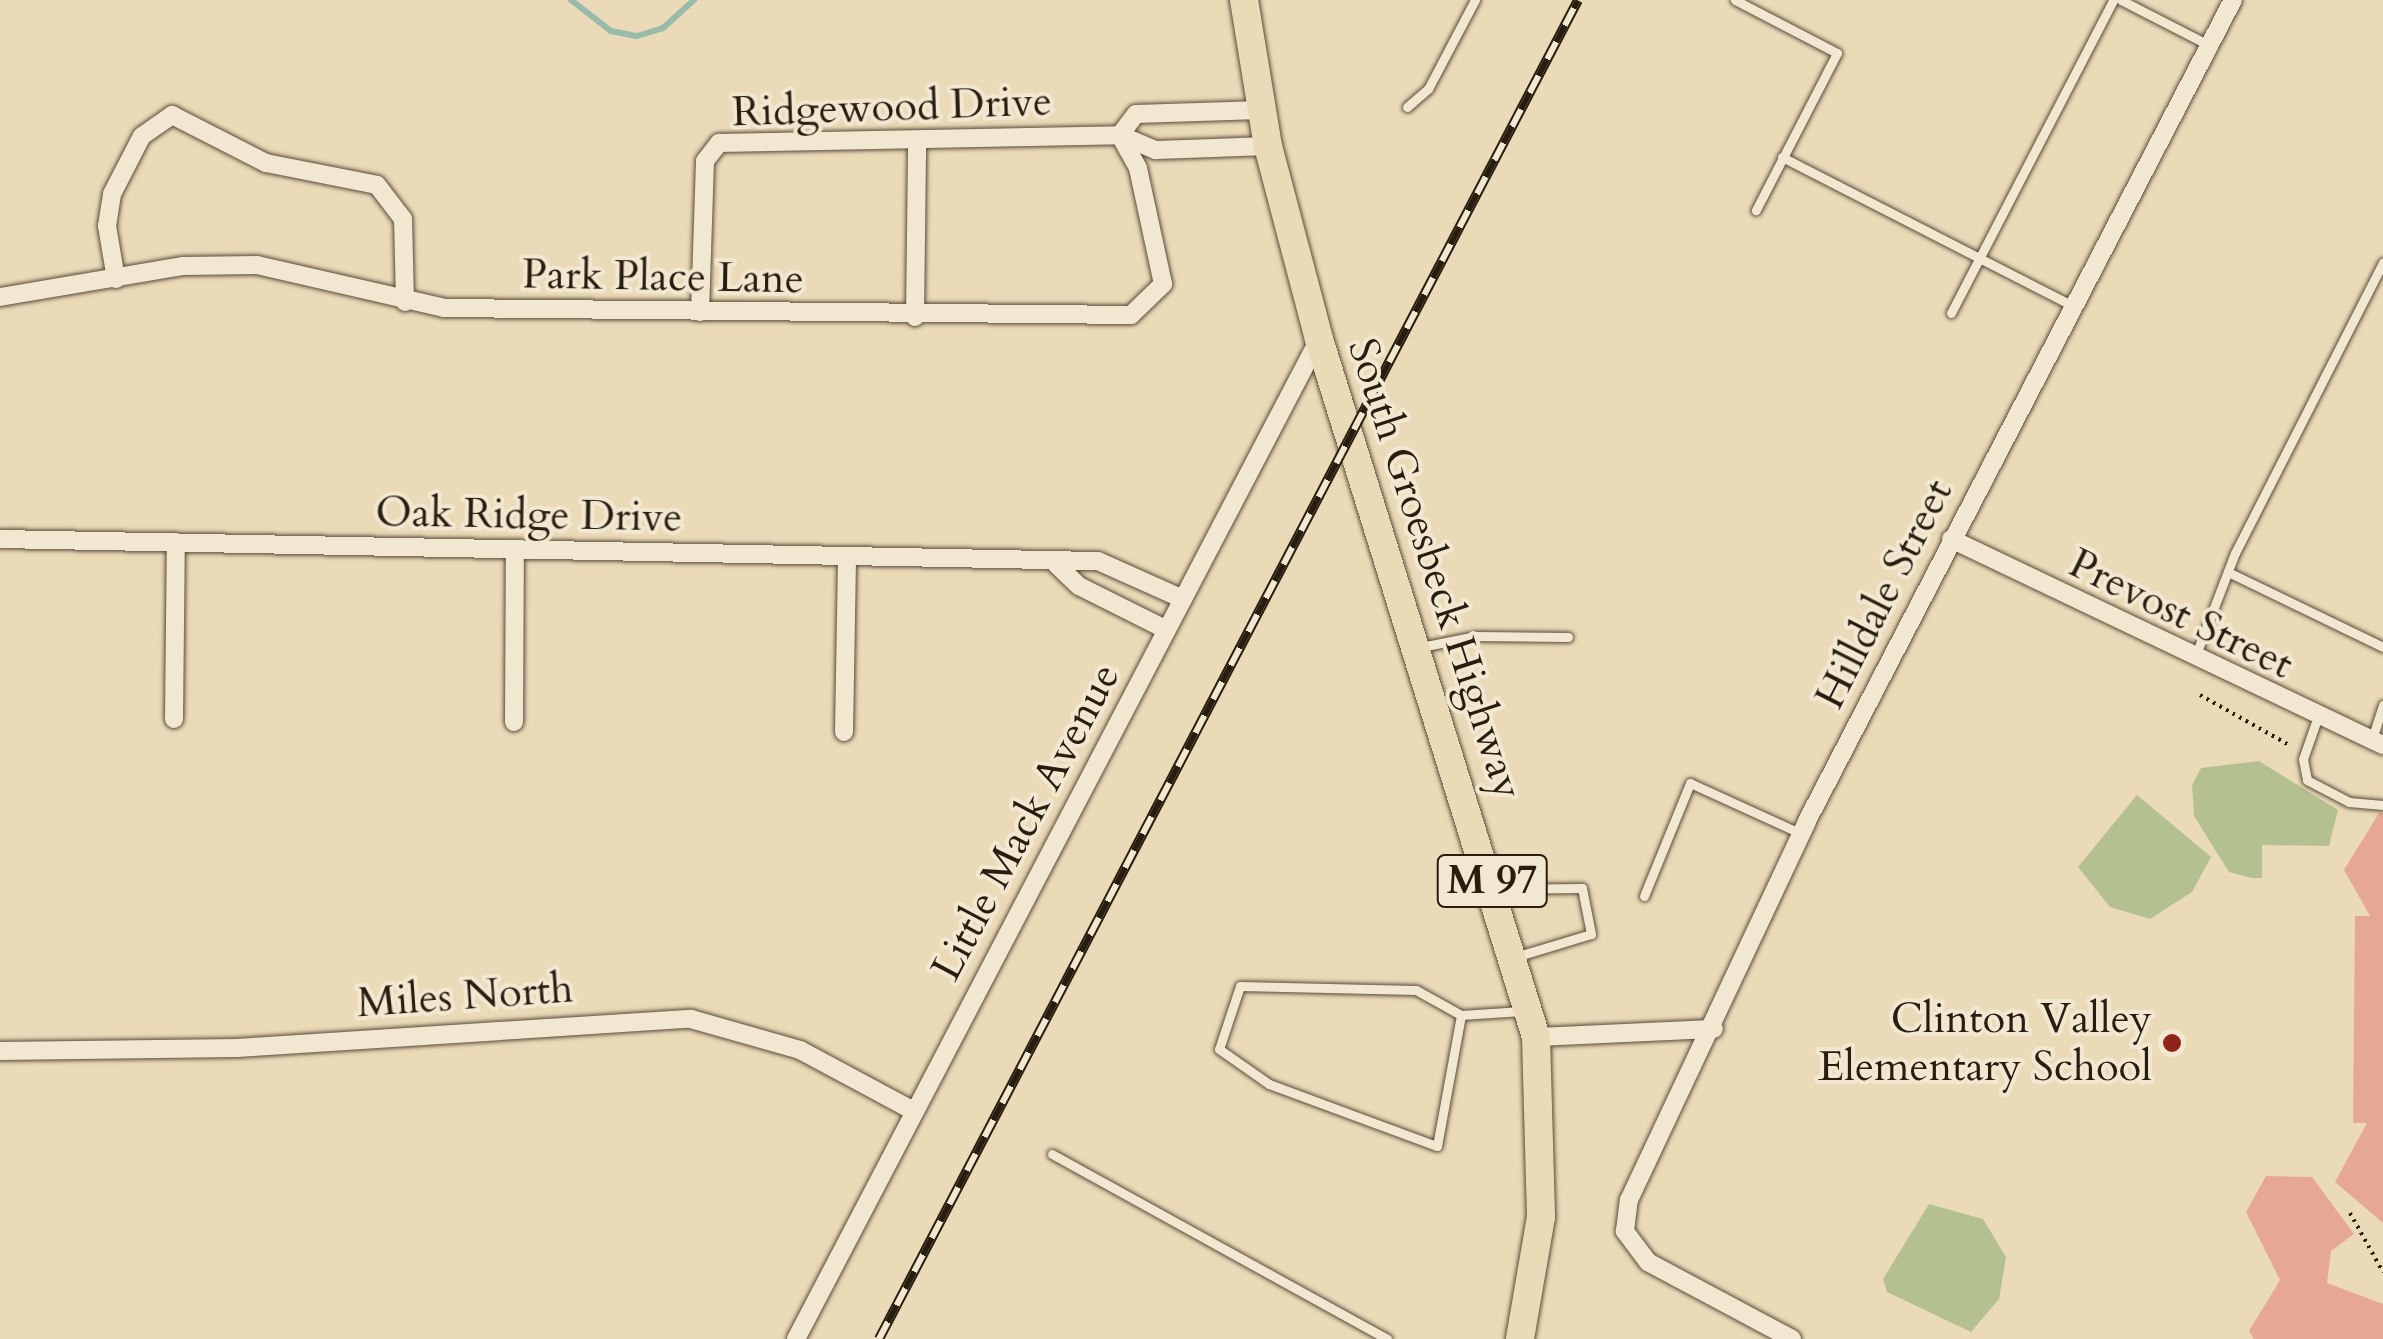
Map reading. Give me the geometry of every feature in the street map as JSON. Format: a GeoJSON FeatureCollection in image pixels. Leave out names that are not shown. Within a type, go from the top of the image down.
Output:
{"type":"FeatureCollection","features":[{"type":"Feature","properties":{"kind":"main road","name":"South Groesbeck Highway"},"geometry":{"type":"LineString","coordinates":[[1244,0],[1260,110],[1319,339],[1494,888],[1533,1023],[1542,1217],[1520,1339]]}},
{"type":"Feature","properties":{"kind":"street","name":"Hilldale Street"},"geometry":{"type":"LineString","coordinates":[[1792,1339],[1648,1262],[1625,1231],[1629,1200],[1714,1029],[1802,834],[2232,0]]}},
{"type":"Feature","properties":{"kind":"street","name":"Ridgewood Drive"},"geometry":{"type":"LineString","coordinates":[[1120,136],[1136,114],[1260,110]]}},
{"type":"Feature","properties":{"kind":"street"},"geometry":{"type":"LineString","coordinates":[[116,279],[106,226],[112,194],[142,136],[172,115],[266,162],[378,185],[402,219],[405,302]]}},
{"type":"Feature","properties":{"kind":"street","name":"Ridgewood Drive"},"geometry":{"type":"LineString","coordinates":[[700,312],[710,149],[727,141],[917,144],[1120,136],[1156,150],[1268,146]]}},
{"type":"Feature","properties":{"kind":"street","name":"Park Place Lane"},"geometry":{"type":"LineString","coordinates":[[0,297],[116,279],[257,265],[405,302],[914,317],[1131,315],[1148,307],[1163,284],[1138,168],[1120,136]]}},
{"type":"Feature","properties":{"kind":"street"},"geometry":{"type":"LineString","coordinates":[[914,317],[917,144]]}},
{"type":"Feature","properties":{"kind":"street","name":"Little Mack Avenue"},"geometry":{"type":"LineString","coordinates":[[796,1339],[1319,339]]}},
{"type":"Feature","properties":{"kind":"street","name":"Oak Ridge Drive"},"geometry":{"type":"LineString","coordinates":[[0,538],[847,556],[1057,565],[1098,561],[1183,599]]}},
{"type":"Feature","properties":{"kind":"street","name":"Prevost Street"},"geometry":{"type":"LineString","coordinates":[[1951,539],[2317,720],[2377,743]]}},
{"type":"Feature","properties":{"kind":"street"},"geometry":{"type":"LineString","coordinates":[[174,719],[176,542]]}},
{"type":"Feature","properties":{"kind":"street"},"geometry":{"type":"LineString","coordinates":[[514,722],[516,549]]}},
{"type":"Feature","properties":{"kind":"street"},"geometry":{"type":"LineString","coordinates":[[844,732],[847,556]]}},
{"type":"Feature","properties":{"kind":"street"},"geometry":{"type":"LineString","coordinates":[[1057,565],[1079,586],[1167,630]]}},
{"type":"Feature","properties":{"kind":"street","name":"Miles North"},"geometry":{"type":"LineString","coordinates":[[0,1051],[236,1048],[691,1019],[800,1050],[914,1111]]}},
{"type":"Feature","properties":{"kind":"street"},"geometry":{"type":"LineString","coordinates":[[1533,1023],[1714,1029]]}},
{"type":"Feature","properties":{"kind":"lane"},"geometry":{"type":"LineString","coordinates":[[1407,107],[1428,89],[1475,0]]}},
{"type":"Feature","properties":{"kind":"lane"},"geometry":{"type":"LineString","coordinates":[[1735,0],[1837,52],[1756,210]]}},
{"type":"Feature","properties":{"kind":"lane"},"geometry":{"type":"LineString","coordinates":[[1951,313],[2113,0]]}},
{"type":"Feature","properties":{"kind":"lane"},"geometry":{"type":"LineString","coordinates":[[2121,0],[2209,45]]}},
{"type":"Feature","properties":{"kind":"lane"},"geometry":{"type":"LineString","coordinates":[[1782,157],[2073,306]]}},
{"type":"Feature","properties":{"kind":"lane"},"geometry":{"type":"LineString","coordinates":[[2194,660],[2228,572],[2383,263]]}},
{"type":"Feature","properties":{"kind":"lane"},"geometry":{"type":"LineString","coordinates":[[2228,572],[2383,647]]}},
{"type":"Feature","properties":{"kind":"lane"},"geometry":{"type":"LineString","coordinates":[[1418,648],[1474,636],[1568,637]]}},
{"type":"Feature","properties":{"kind":"lane"},"geometry":{"type":"LineString","coordinates":[[2377,743],[2383,705]]}},
{"type":"Feature","properties":{"kind":"lane"},"geometry":{"type":"LineString","coordinates":[[2317,720],[2303,759],[2307,780],[2350,802],[2383,805]]}},
{"type":"Feature","properties":{"kind":"lane"},"geometry":{"type":"LineString","coordinates":[[1644,896],[1690,782],[1802,834]]}},
{"type":"Feature","properties":{"kind":"lane"},"geometry":{"type":"LineString","coordinates":[[1494,888],[1582,888],[1592,934],[1515,957]]}},
{"type":"Feature","properties":{"kind":"lane"},"geometry":{"type":"LineString","coordinates":[[1462,1015],[1437,1146],[1270,1084],[1219,1049],[1240,986],[1416,990],[1462,1015],[1533,1023]]}},
{"type":"Feature","properties":{"kind":"lane"},"geometry":{"type":"LineString","coordinates":[[1052,1154],[1387,1339]]}},
{"type":"Feature","properties":{"kind":"path"},"geometry":{"type":"LineString","coordinates":[[2350,1213],[2383,1272]]}},
{"type":"Feature","properties":{"kind":"green space"},"geometry":{"type":"Polygon","coordinates":[[[2259,761],[2338,810],[2329,846],[2262,845],[2262,878],[2252,878],[2229,872],[2194,816],[2192,785],[2201,768],[2259,761]]]}},
{"type":"Feature","properties":{"kind":"green space"},"geometry":{"type":"Polygon","coordinates":[[[2137,795],[2211,857],[2192,892],[2150,919],[2110,907],[2078,867],[2137,795]]]}},
{"type":"Feature","properties":{"kind":"green space"},"geometry":{"type":"Polygon","coordinates":[[[1929,1204],[1983,1219],[2006,1257],[1999,1299],[1971,1332],[1887,1292],[1883,1279],[1929,1204]]]}},
{"type":"Feature","properties":{"kind":"building"},"geometry":{"type":"Polygon","coordinates":[[[2379,813],[2383,813],[2383,1223],[2335,1182],[2367,1123],[2353,1123],[2355,916],[2370,916],[2344,870],[2379,813]]]}},
{"type":"Feature","properties":{"kind":"building"},"geometry":{"type":"Polygon","coordinates":[[[2266,1176],[2312,1177],[2354,1234],[2331,1251],[2327,1283],[2383,1304],[2383,1339],[2254,1339],[2249,1331],[2280,1280],[2246,1212],[2266,1176]]]}},
{"type":"Feature","properties":{"kind":"waterway"},"geometry":{"type":"LineString","coordinates":[[571,0],[611,31],[637,36],[663,28],[694,0]]}},
{"type":"Feature","properties":{"kind":"railway"},"geometry":{"type":"LineString","coordinates":[[879,1339],[1578,0]]}},
{"type":"Feature","properties":{"kind":"place","name":"Clinton Valley Elementary School"},"geometry":{"type":"Point","coordinates":[2172,1043]}}]}
